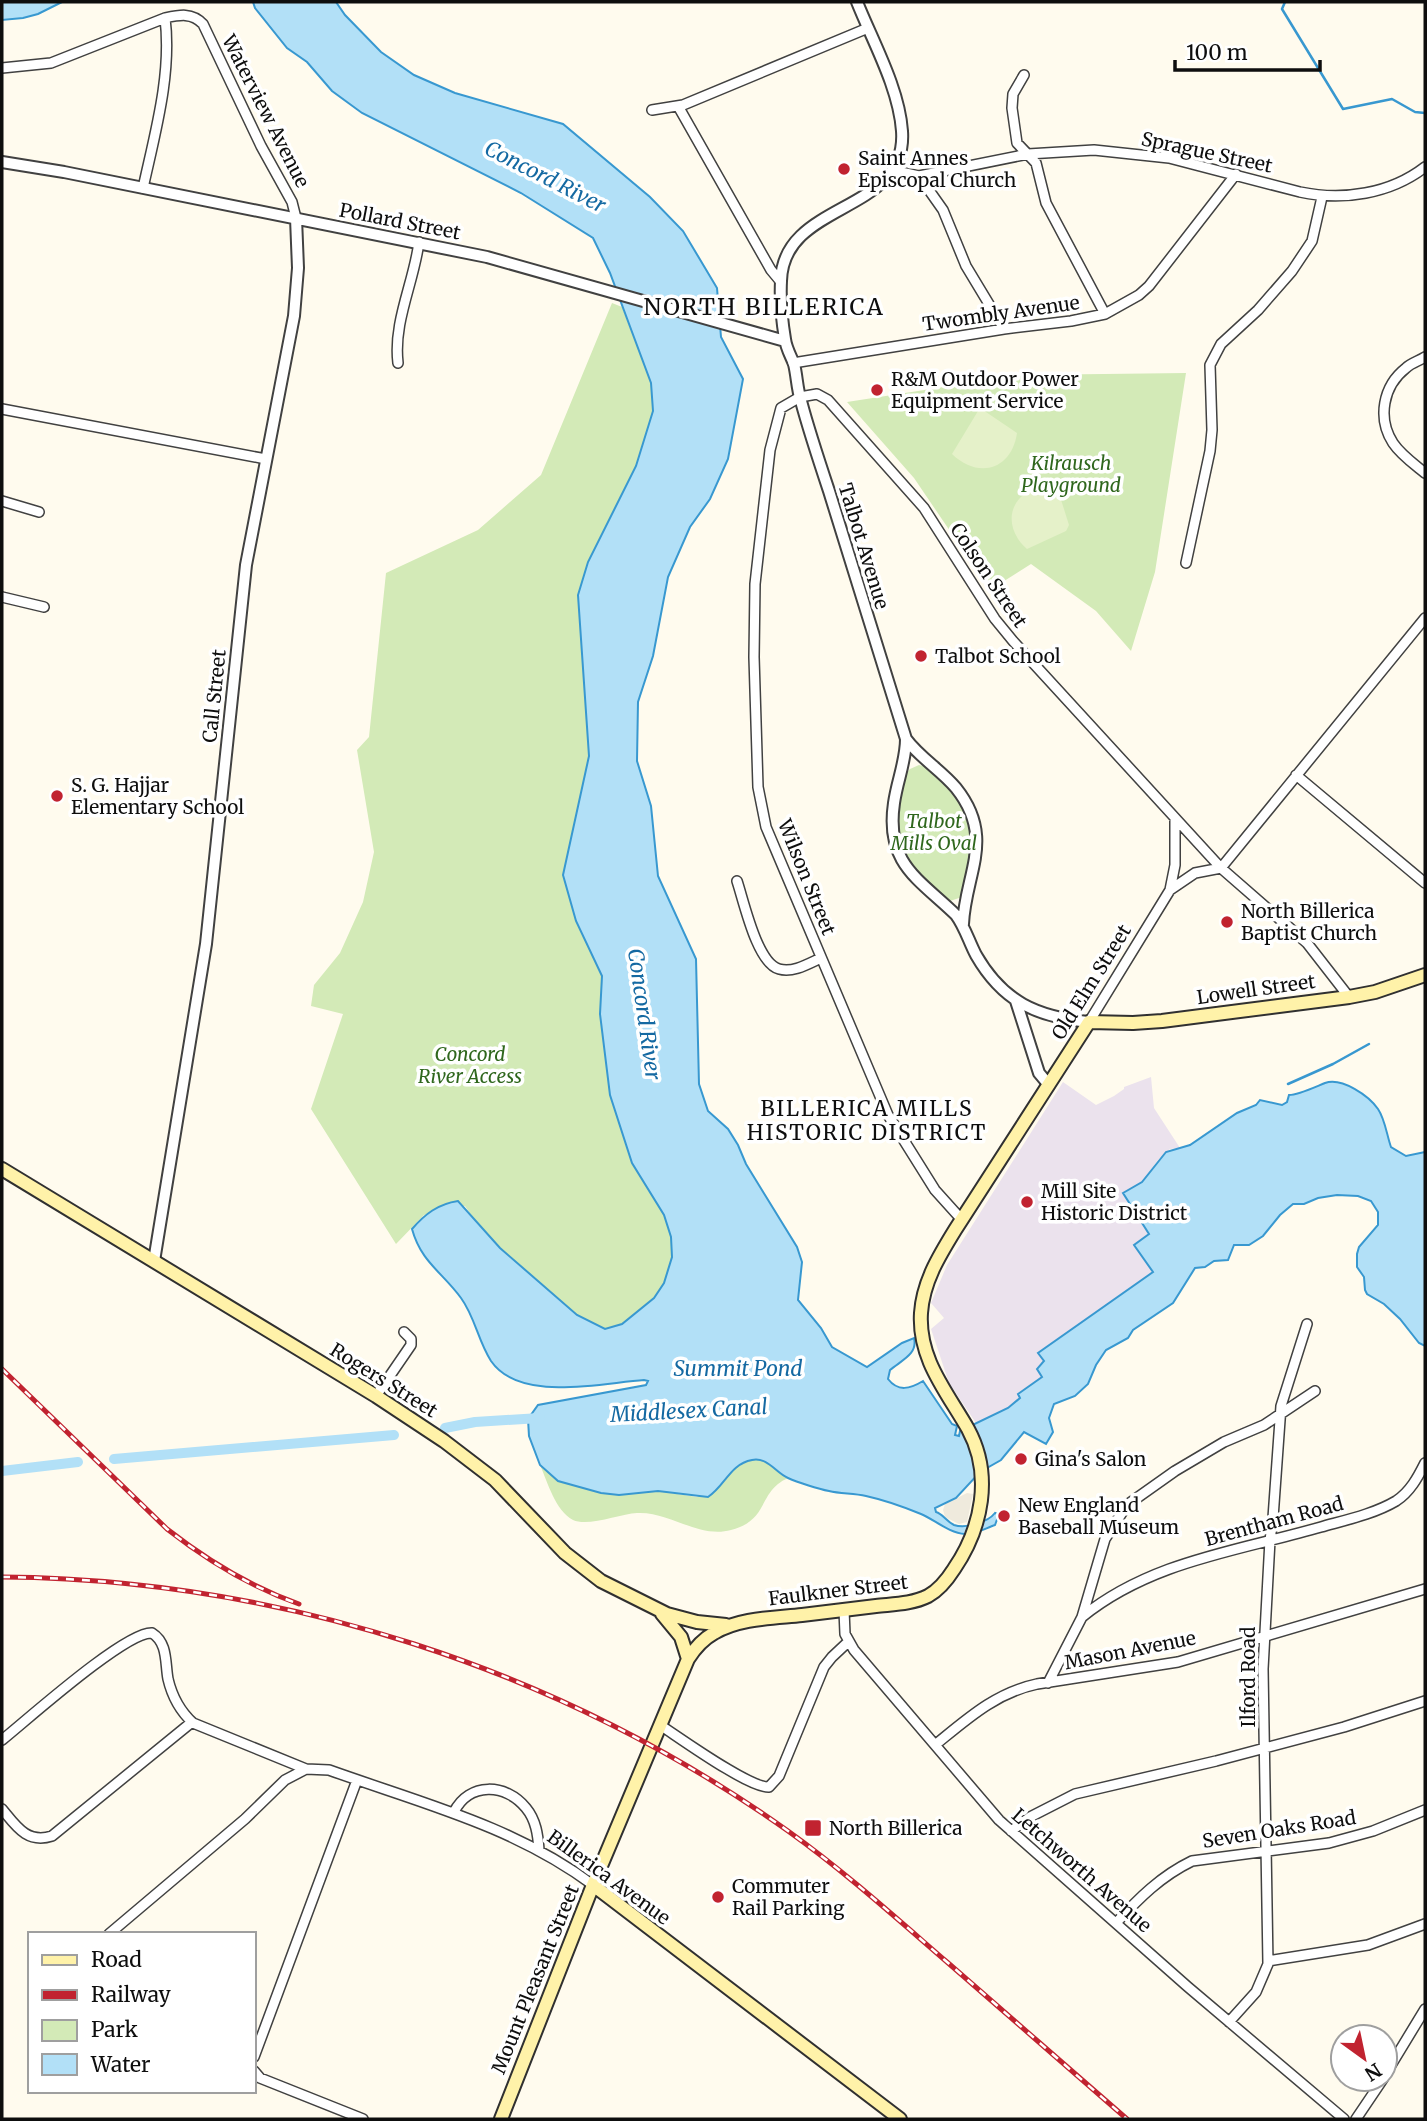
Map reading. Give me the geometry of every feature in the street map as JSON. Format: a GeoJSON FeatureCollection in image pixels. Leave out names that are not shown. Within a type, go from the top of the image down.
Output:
{"type":"FeatureCollection","features":[{"type":"Feature","properties":{"kind":"main road","name":"Lowell Street"},"geometry":{"type":"LineString","coordinates":[[1089,1022],[1162,1021],[1349,997],[1375,992],[1425,975]]}},
{"type":"Feature","properties":{"kind":"main road","name":"Old Elm Street"},"geometry":{"type":"LineString","coordinates":[[967,1427],[930,1365],[921,1322],[922,1299],[928,1282],[962,1220],[1089,1022]]}},
{"type":"Feature","properties":{"kind":"main road","name":"Rogers Street"},"geometry":{"type":"LineString","coordinates":[[2,1169],[434,1433],[495,1480],[559,1547],[588,1573],[659,1611],[697,1622],[733,1625]]}},
{"type":"Feature","properties":{"kind":"main road","name":"Faulkner Street"},"geometry":{"type":"LineString","coordinates":[[733,1625],[770,1618],[911,1602],[932,1593],[955,1568],[975,1528],[981,1501],[982,1472],[977,1449],[967,1427]]}},
{"type":"Feature","properties":{"kind":"main road"},"geometry":{"type":"LineString","coordinates":[[659,1611],[677,1630],[685,1645],[688,1659]]}},
{"type":"Feature","properties":{"kind":"main road","name":"Mount Pleasant Street"},"geometry":{"type":"LineString","coordinates":[[501,2119],[593,1885],[688,1659],[701,1642],[733,1625]]}},
{"type":"Feature","properties":{"kind":"main road","name":"Billerica Avenue"},"geometry":{"type":"LineString","coordinates":[[593,1885],[900,2119]]}},
{"type":"Feature","properties":{"kind":"street"},"geometry":{"type":"LineString","coordinates":[[793,363],[785,341],[781,282],[785,258],[802,233],[819,220],[871,193],[892,170],[900,150],[902,134],[898,106],[857,2]]}},
{"type":"Feature","properties":{"kind":"street","name":"Waterview Avenue"},"geometry":{"type":"LineString","coordinates":[[2,68],[51,63],[164,18],[186,15],[198,19],[203,24],[257,139],[288,193],[296,218]]}},
{"type":"Feature","properties":{"kind":"street"},"geometry":{"type":"LineString","coordinates":[[143,188],[158,119],[167,53],[164,18]]}},
{"type":"Feature","properties":{"kind":"street"},"geometry":{"type":"LineString","coordinates":[[652,110],[678,106],[867,28]]}},
{"type":"Feature","properties":{"kind":"street"},"geometry":{"type":"LineString","coordinates":[[1024,75],[1013,94],[1012,108],[1017,142],[1036,163],[1046,203],[1105,314]]}},
{"type":"Feature","properties":{"kind":"street"},"geometry":{"type":"LineString","coordinates":[[678,106],[771,270],[781,282]]}},
{"type":"Feature","properties":{"kind":"street","name":"Sprague Street"},"geometry":{"type":"LineString","coordinates":[[892,170],[919,176],[1028,154],[1094,150],[1169,158],[1322,197],[1350,197],[1379,190],[1412,177],[1425,167]]}},
{"type":"Feature","properties":{"kind":"street","name":"Pollard Street"},"geometry":{"type":"LineString","coordinates":[[2,162],[419,242],[508,262],[785,341]]}},
{"type":"Feature","properties":{"kind":"street","name":"Twombly Avenue"},"geometry":{"type":"LineString","coordinates":[[793,363],[1105,314],[1139,295],[1149,286],[1236,174]]}},
{"type":"Feature","properties":{"kind":"street"},"geometry":{"type":"LineString","coordinates":[[919,176],[943,210],[966,266],[1004,329]]}},
{"type":"Feature","properties":{"kind":"street"},"geometry":{"type":"LineString","coordinates":[[1186,563],[1210,451],[1210,365],[1222,344],[1258,310],[1299,261],[1312,241],[1322,197]]}},
{"type":"Feature","properties":{"kind":"street","name":"Call Street"},"geometry":{"type":"LineString","coordinates":[[154,1261],[206,944],[246,565],[295,307],[298,268],[296,218]]}},
{"type":"Feature","properties":{"kind":"street"},"geometry":{"type":"LineString","coordinates":[[398,363],[399,335],[415,271],[419,242]]}},
{"type":"Feature","properties":{"kind":"street"},"geometry":{"type":"LineString","coordinates":[[1425,357],[1406,367],[1391,383],[1385,398],[1384,416],[1393,443],[1425,474]]}},
{"type":"Feature","properties":{"kind":"street","name":"Talbot Avenue"},"geometry":{"type":"LineString","coordinates":[[793,363],[800,397],[906,739],[905,759],[894,801],[895,842],[908,870],[963,924],[972,948],[998,986],[1016,1001],[1050,1016],[1089,1022]]}},
{"type":"Feature","properties":{"kind":"street","name":"Colson Street"},"geometry":{"type":"LineString","coordinates":[[800,397],[817,394],[828,400],[924,508],[989,609],[1013,641],[1221,868],[1307,943],[1349,997]]}},
{"type":"Feature","properties":{"kind":"street","name":"Wilson Street"},"geometry":{"type":"LineString","coordinates":[[800,397],[788,402],[777,416],[770,450],[755,584],[758,787],[766,827],[891,1122],[935,1190],[962,1220]]}},
{"type":"Feature","properties":{"kind":"street"},"geometry":{"type":"LineString","coordinates":[[2,409],[266,459]]}},
{"type":"Feature","properties":{"kind":"street"},"geometry":{"type":"LineString","coordinates":[[2,501],[38,512]]}},
{"type":"Feature","properties":{"kind":"street"},"geometry":{"type":"LineString","coordinates":[[2,597],[44,607]]}},
{"type":"Feature","properties":{"kind":"street"},"geometry":{"type":"LineString","coordinates":[[1221,868],[1425,618]]}},
{"type":"Feature","properties":{"kind":"street","name":"Talbot Avenue"},"geometry":{"type":"LineString","coordinates":[[906,739],[955,787],[972,820],[976,857],[963,924]]}},
{"type":"Feature","properties":{"kind":"street"},"geometry":{"type":"LineString","coordinates":[[1296,775],[1425,883]]}},
{"type":"Feature","properties":{"kind":"street"},"geometry":{"type":"LineString","coordinates":[[1170,890],[1175,865],[1175,820]]}},
{"type":"Feature","properties":{"kind":"street","name":"Old Elm Street"},"geometry":{"type":"LineString","coordinates":[[1089,1022],[1170,890],[1195,873],[1221,868]]}},
{"type":"Feature","properties":{"kind":"street"},"geometry":{"type":"LineString","coordinates":[[737,881],[758,942],[769,964],[777,969],[787,970],[821,958]]}},
{"type":"Feature","properties":{"kind":"street","name":"Talbot Avenue"},"geometry":{"type":"LineString","coordinates":[[1016,1001],[1039,1073],[1049,1085]]}},
{"type":"Feature","properties":{"kind":"street","name":"Ilford Road"},"geometry":{"type":"LineString","coordinates":[[1229,2022],[1256,1992],[1268,1961],[1265,1636],[1270,1540],[1279,1414],[1307,1324]]}},
{"type":"Feature","properties":{"kind":"street"},"geometry":{"type":"LineString","coordinates":[[376,1396],[411,1345],[411,1339],[404,1332]]}},
{"type":"Feature","properties":{"kind":"street"},"geometry":{"type":"LineString","coordinates":[[1048,1682],[1082,1617],[1102,1546],[1119,1515],[1139,1496],[1175,1471],[1224,1442],[1264,1425],[1315,1391]]}},
{"type":"Feature","properties":{"kind":"street","name":"Brentham Road"},"geometry":{"type":"LineString","coordinates":[[1082,1617],[1119,1591],[1173,1567],[1315,1529],[1391,1504],[1409,1490],[1425,1463]]}},
{"type":"Feature","properties":{"kind":"street","name":"Mason Avenue"},"geometry":{"type":"LineString","coordinates":[[935,1745],[993,1700],[1022,1688],[1166,1664],[1425,1589]]}},
{"type":"Feature","properties":{"kind":"street"},"geometry":{"type":"LineString","coordinates":[[660,1725],[745,1779],[761,1787],[769,1787],[779,1776],[824,1667],[848,1642],[844,1610]]}},
{"type":"Feature","properties":{"kind":"street"},"geometry":{"type":"LineString","coordinates":[[2,1741],[79,1677],[141,1634],[152,1633],[162,1645],[172,1692],[192,1722],[57,1833],[39,1839],[22,1834],[2,1809]]}},
{"type":"Feature","properties":{"kind":"street","name":"Letchworth Avenue"},"geometry":{"type":"LineString","coordinates":[[848,1642],[992,1813],[1229,2022],[1344,2119]]}},
{"type":"Feature","properties":{"kind":"street"},"geometry":{"type":"LineString","coordinates":[[1011,1831],[1030,1817],[1075,1794],[1265,1748],[1368,1720],[1425,1701]]}},
{"type":"Feature","properties":{"kind":"street","name":"Billerica Avenue"},"geometry":{"type":"LineString","coordinates":[[192,1722],[306,1769],[320,1768],[454,1812],[539,1850],[593,1885]]}},
{"type":"Feature","properties":{"kind":"street"},"geometry":{"type":"LineString","coordinates":[[111,1932],[245,1819],[285,1780],[306,1769]]}},
{"type":"Feature","properties":{"kind":"street"},"geometry":{"type":"LineString","coordinates":[[256,2052],[357,1780]]}},
{"type":"Feature","properties":{"kind":"street"},"geometry":{"type":"LineString","coordinates":[[454,1812],[459,1802],[470,1792],[487,1788],[511,1794],[527,1809],[538,1831],[539,1850]]}},
{"type":"Feature","properties":{"kind":"street","name":"Seven Oaks Road"},"geometry":{"type":"LineString","coordinates":[[1116,1923],[1154,1884],[1192,1861],[1329,1843],[1373,1831],[1425,1810]]}},
{"type":"Feature","properties":{"kind":"street"},"geometry":{"type":"LineString","coordinates":[[1268,1961],[1368,1945],[1425,1924]]}},
{"type":"Feature","properties":{"kind":"street"},"geometry":{"type":"LineString","coordinates":[[1399,2052],[1425,2009]]}},
{"type":"Feature","properties":{"kind":"street"},"geometry":{"type":"LineString","coordinates":[[257,2075],[363,2119]]}},
{"type":"Feature","properties":{"kind":"street"},"geometry":{"type":"LineString","coordinates":[[1356,2119],[1373,2093]]}},
{"type":"Feature","properties":{"kind":"shaded area"},"geometry":{"type":"Polygon","coordinates":[[[1151,1077],[1154,1108],[1180,1148],[1170,1149],[1142,1182],[1131,1189],[1138,1218],[1150,1234],[1153,1272],[1038,1353],[1044,1361],[1042,1377],[1018,1393],[1020,1397],[1008,1408],[976,1423],[949,1383],[931,1329],[944,1318],[931,1303],[947,1265],[1063,1082],[1096,1105],[1114,1096],[1124,1087],[1151,1077]]]}},
{"type":"Feature","properties":{"kind":"shaded area"},"geometry":{"type":"Polygon","coordinates":[[[967,1493],[973,1494],[967,1522],[959,1524],[945,1517],[945,1504],[967,1493]]]}},
{"type":"Feature","properties":{"kind":"green space","name":"Concord River Access"},"geometry":{"type":"Polygon","coordinates":[[[612,303],[622,307],[651,383],[653,411],[636,466],[588,562],[578,595],[589,757],[563,875],[576,921],[602,976],[600,1014],[632,1163],[664,1214],[671,1237],[672,1257],[664,1283],[654,1298],[622,1324],[605,1329],[577,1315],[500,1248],[480,1228],[465,1206],[424,1215],[396,1244],[311,1109],[343,1014],[311,1006],[314,985],[340,953],[363,902],[374,852],[357,750],[369,737],[386,573],[478,530],[541,475],[612,303]]]}},
{"type":"Feature","properties":{"kind":"green space","name":"Kilrausch Playground"},"geometry":{"type":"Polygon","coordinates":[[[1186,373],[1155,572],[1131,651],[1096,611],[1031,564],[990,590],[914,478],[847,402],[1021,375],[1186,373]]]}},
{"type":"Feature","properties":{"kind":"green space"},"geometry":{"type":"Polygon","coordinates":[[[983,410],[1017,433],[1009,455],[993,467],[983,468],[973,467],[952,454],[978,411],[983,410]]]}},
{"type":"Feature","properties":{"kind":"green space"},"geometry":{"type":"Polygon","coordinates":[[[1046,485],[1057,487],[1069,525],[1066,531],[1027,549],[1014,530],[1013,510],[1024,494],[1046,485]]]}},
{"type":"Feature","properties":{"kind":"green space","name":"Talbot Mills Oval"},"geometry":{"type":"Polygon","coordinates":[[[919,765],[935,769],[955,787],[975,832],[962,897],[950,901],[939,900],[917,880],[893,830],[904,776],[919,765]]]}},
{"type":"Feature","properties":{"kind":"green space"},"geometry":{"type":"Polygon","coordinates":[[[754,1459],[768,1462],[788,1478],[772,1491],[752,1520],[731,1530],[719,1532],[696,1528],[661,1516],[637,1513],[587,1522],[573,1520],[561,1510],[540,1465],[558,1481],[601,1493],[619,1495],[658,1491],[697,1497],[725,1481],[728,1473],[754,1459]]]}},
{"type":"Feature","properties":{"kind":"water"},"geometry":{"type":"Polygon","coordinates":[[[2,2],[62,2],[38,14],[2,20],[2,2]]]}},
{"type":"Feature","properties":{"kind":"water"},"geometry":{"type":"Polygon","coordinates":[[[253,2],[336,2],[381,52],[414,75],[455,93],[563,124],[650,197],[683,231],[717,288],[721,337],[743,379],[728,459],[710,499],[690,527],[668,577],[653,656],[638,702],[637,761],[651,806],[658,876],[696,959],[699,1084],[708,1111],[728,1129],[746,1164],[797,1247],[802,1262],[798,1300],[821,1328],[832,1347],[867,1367],[914,1338],[915,1344],[911,1353],[890,1370],[888,1379],[896,1386],[904,1388],[923,1381],[952,1424],[957,1426],[955,1435],[959,1436],[960,1431],[1008,1408],[1020,1398],[1018,1394],[1042,1377],[1037,1369],[1044,1361],[1038,1353],[1153,1272],[1134,1245],[1149,1234],[1123,1193],[1142,1182],[1166,1152],[1190,1145],[1260,1100],[1282,1105],[1287,1102],[1289,1095],[1332,1082],[1347,1085],[1374,1104],[1382,1118],[1391,1147],[1406,1156],[1425,1152],[1425,1346],[1419,1343],[1384,1304],[1365,1290],[1364,1277],[1357,1267],[1357,1254],[1359,1247],[1378,1225],[1378,1212],[1371,1201],[1358,1196],[1337,1195],[1318,1198],[1304,1204],[1293,1204],[1263,1236],[1249,1245],[1234,1245],[1228,1260],[1214,1261],[1205,1267],[1195,1268],[1173,1303],[1133,1330],[1128,1338],[1106,1350],[1088,1384],[1075,1396],[1054,1404],[1049,1418],[1053,1432],[1046,1444],[1024,1432],[1001,1460],[980,1472],[956,1498],[935,1508],[936,1512],[959,1526],[976,1524],[995,1513],[999,1514],[995,1525],[976,1532],[965,1534],[953,1531],[901,1506],[808,1485],[788,1478],[758,1460],[744,1462],[738,1466],[708,1497],[658,1491],[619,1495],[601,1493],[558,1481],[540,1465],[529,1436],[528,1419],[538,1405],[646,1385],[648,1381],[541,1386],[521,1382],[504,1374],[491,1361],[466,1305],[426,1258],[412,1229],[432,1210],[458,1201],[500,1248],[577,1315],[605,1329],[622,1324],[654,1298],[664,1283],[672,1257],[671,1237],[664,1215],[632,1163],[610,1095],[600,1014],[602,976],[576,921],[563,875],[589,756],[578,595],[588,562],[636,466],[653,411],[651,383],[610,273],[593,238],[521,193],[362,113],[332,91],[307,62],[287,48],[253,2]]]}},
{"type":"Feature","properties":{"kind":"waterway"},"geometry":{"type":"LineString","coordinates":[[1285,2],[1282,9],[1343,109],[1392,99],[1415,112],[1425,113]]}},
{"type":"Feature","properties":{"kind":"waterway"},"geometry":{"type":"LineString","coordinates":[[1288,1084],[1369,1044]]}},
{"type":"Feature","properties":{"kind":"waterway","name":"Middlesex Canal"},"geometry":{"type":"LineString","coordinates":[[445,1428],[475,1422],[540,1418]]}},
{"type":"Feature","properties":{"kind":"waterway","name":"Middlesex Canal"},"geometry":{"type":"LineString","coordinates":[[114,1459],[394,1435]]}},
{"type":"Feature","properties":{"kind":"waterway","name":"Middlesex Canal"},"geometry":{"type":"LineString","coordinates":[[2,1471],[78,1462]]}},
{"type":"Feature","properties":{"kind":"railway"},"geometry":{"type":"LineString","coordinates":[[2,1369],[167,1529],[230,1572],[299,1604]]}},
{"type":"Feature","properties":{"kind":"railway"},"geometry":{"type":"LineString","coordinates":[[2,1577],[107,1582],[210,1595],[313,1616],[414,1644],[513,1680],[608,1723],[700,1774],[809,1846],[889,1911],[1127,2119]]}},
{"type":"Feature","properties":{"kind":"place","name":"Saint Annes Episcopal Church"},"geometry":{"type":"Point","coordinates":[844,169]}},
{"type":"Feature","properties":{"kind":"place","name":"R&M Outdoor Power Equipment Service"},"geometry":{"type":"Point","coordinates":[877,390]}},
{"type":"Feature","properties":{"kind":"place","name":"Talbot School"},"geometry":{"type":"Point","coordinates":[921,656]}},
{"type":"Feature","properties":{"kind":"place","name":"S. G. Hajjar Elementary School"},"geometry":{"type":"Point","coordinates":[57,796]}},
{"type":"Feature","properties":{"kind":"place","name":"North Billerica Baptist Church"},"geometry":{"type":"Point","coordinates":[1227,922]}},
{"type":"Feature","properties":{"kind":"place","name":"Mill Site Historic District"},"geometry":{"type":"Point","coordinates":[1027,1202]}},
{"type":"Feature","properties":{"kind":"place","name":"Gina's Salon"},"geometry":{"type":"Point","coordinates":[1021,1459]}},
{"type":"Feature","properties":{"kind":"place","name":"New England Baseball Museum"},"geometry":{"type":"Point","coordinates":[1004,1516]}},
{"type":"Feature","properties":{"kind":"place","name":"North Billerica"},"geometry":{"type":"Point","coordinates":[813,1828]}},
{"type":"Feature","properties":{"kind":"place","name":"Commuter Rail Parking"},"geometry":{"type":"Point","coordinates":[718,1897]}},
{"type":"Feature","properties":{"kind":"district","name":"NORTH BILLERICA"},"geometry":{"type":"Point","coordinates":[764,307]}},
{"type":"Feature","properties":{"kind":"district","name":"BILLERICA MILLS HISTORIC DISTRICT"},"geometry":{"type":"Point","coordinates":[867,1121]}},
{"type":"Feature","properties":{"kind":"water label","name":"Concord River"},"geometry":{"type":"Point","coordinates":[545,177]}},
{"type":"Feature","properties":{"kind":"water label","name":"Concord River"},"geometry":{"type":"Point","coordinates":[644,1014]}},
{"type":"Feature","properties":{"kind":"water label","name":"Summit Pond"},"geometry":{"type":"Point","coordinates":[738,1369]}}]}
